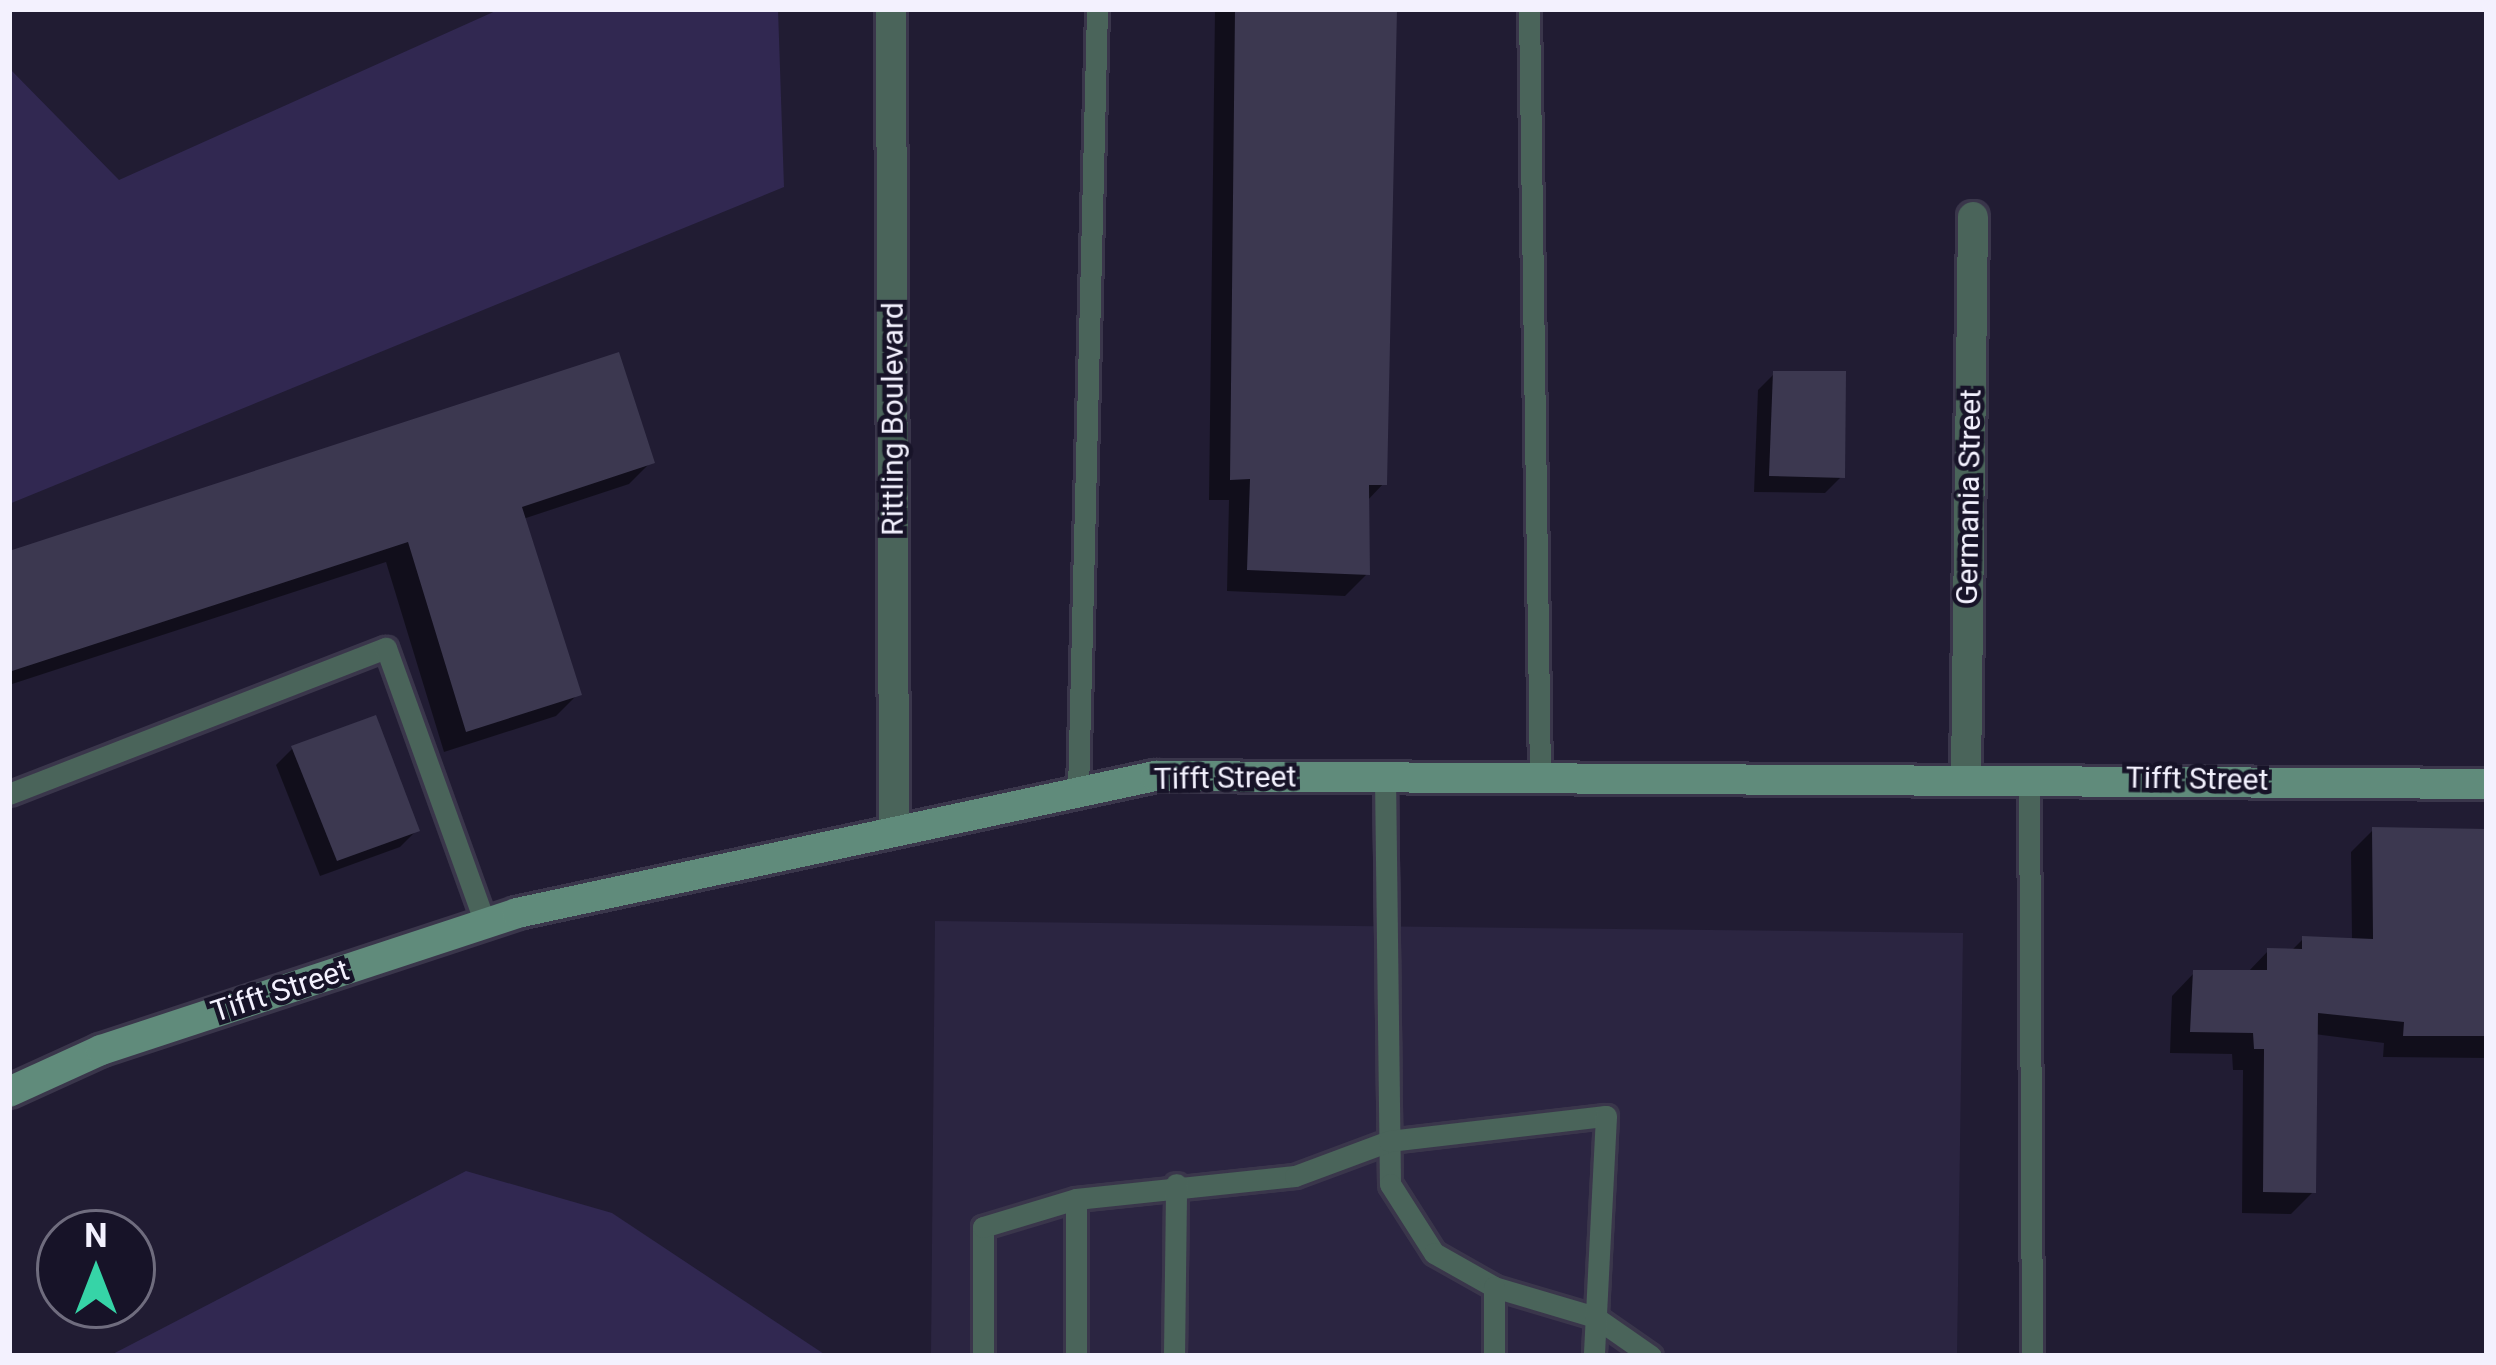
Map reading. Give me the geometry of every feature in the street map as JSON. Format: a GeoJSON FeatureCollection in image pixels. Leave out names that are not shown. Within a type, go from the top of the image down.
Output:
{"type":"FeatureCollection","features":[{"type":"Feature","properties":{"kind":"street","name":"Rittling Boulevard"},"geometry":{"type":"LineString","coordinates":[[891,9],[894,828]]}},
{"type":"Feature","properties":{"kind":"street","name":"Germania Street"},"geometry":{"type":"LineString","coordinates":[[1966,776],[1972,217]]}},
{"type":"Feature","properties":{"kind":"street","name":"Tifft Street"},"geometry":{"type":"LineString","coordinates":[[9,1092],[101,1050],[485,923],[894,828],[1155,776],[1966,776],[2487,784]]}},
{"type":"Feature","properties":{"kind":"lane"},"geometry":{"type":"LineString","coordinates":[[1078,792],[1097,9]]}},
{"type":"Feature","properties":{"kind":"lane"},"geometry":{"type":"LineString","coordinates":[[1529,9],[1540,776]]}},
{"type":"Feature","properties":{"kind":"lane"},"geometry":{"type":"LineString","coordinates":[[9,794],[386,649],[485,923]]}},
{"type":"Feature","properties":{"kind":"lane"},"geometry":{"type":"LineString","coordinates":[[1384,776],[1390,1184],[1434,1253],[1494,1287],[1595,1317],[1652,1356]]}},
{"type":"Feature","properties":{"kind":"lane"},"geometry":{"type":"LineString","coordinates":[[2030,777],[2032,1356]]}},
{"type":"Feature","properties":{"kind":"lane"},"geometry":{"type":"LineString","coordinates":[[983,1356],[983,1227],[1076,1199],[1176,1184],[1295,1176],[1389,1141],[1606,1116],[1594,1356]]}},
{"type":"Feature","properties":{"kind":"lane"},"geometry":{"type":"LineString","coordinates":[[1174,1356],[1176,1184]]}},
{"type":"Feature","properties":{"kind":"lane"},"geometry":{"type":"LineString","coordinates":[[1076,1199],[1076,1356]]}},
{"type":"Feature","properties":{"kind":"lane"},"geometry":{"type":"LineString","coordinates":[[1494,1287],[1494,1356]]}},
{"type":"Feature","properties":{"kind":"shaded area"},"geometry":{"type":"Polygon","coordinates":[[[500,9],[778,9],[784,187],[9,504],[9,68],[119,180],[500,9]]]}},
{"type":"Feature","properties":{"kind":"shaded area"},"geometry":{"type":"Polygon","coordinates":[[[935,921],[1963,933],[1957,1356],[931,1356],[935,921]]]}},
{"type":"Feature","properties":{"kind":"shaded area"},"geometry":{"type":"Polygon","coordinates":[[[466,1171],[612,1213],[827,1356],[109,1356],[466,1171]]]}},
{"type":"Feature","properties":{"kind":"building"},"geometry":{"type":"Polygon","coordinates":[[[1235,9],[1397,9],[1387,485],[1369,485],[1370,575],[1247,570],[1250,479],[1230,480],[1235,9]]]}},
{"type":"Feature","properties":{"kind":"building"},"geometry":{"type":"Polygon","coordinates":[[[619,352],[655,463],[522,507],[582,695],[466,732],[408,542],[9,672],[9,551],[619,352]]]}},
{"type":"Feature","properties":{"kind":"building"},"geometry":{"type":"Polygon","coordinates":[[[1773,371],[1846,371],[1845,478],[1769,476],[1773,371]]]}},
{"type":"Feature","properties":{"kind":"building"},"geometry":{"type":"Polygon","coordinates":[[[376,715],[420,831],[337,861],[291,746],[376,715]]]}},
{"type":"Feature","properties":{"kind":"building"},"geometry":{"type":"Polygon","coordinates":[[[2372,827],[2487,829],[2487,1036],[2403,1036],[2404,1022],[2318,1013],[2316,1193],[2263,1192],[2264,1049],[2254,1049],[2253,1033],[2190,1032],[2193,970],[2267,970],[2267,948],[2302,949],[2302,936],[2373,939],[2372,827]]]}}]}
